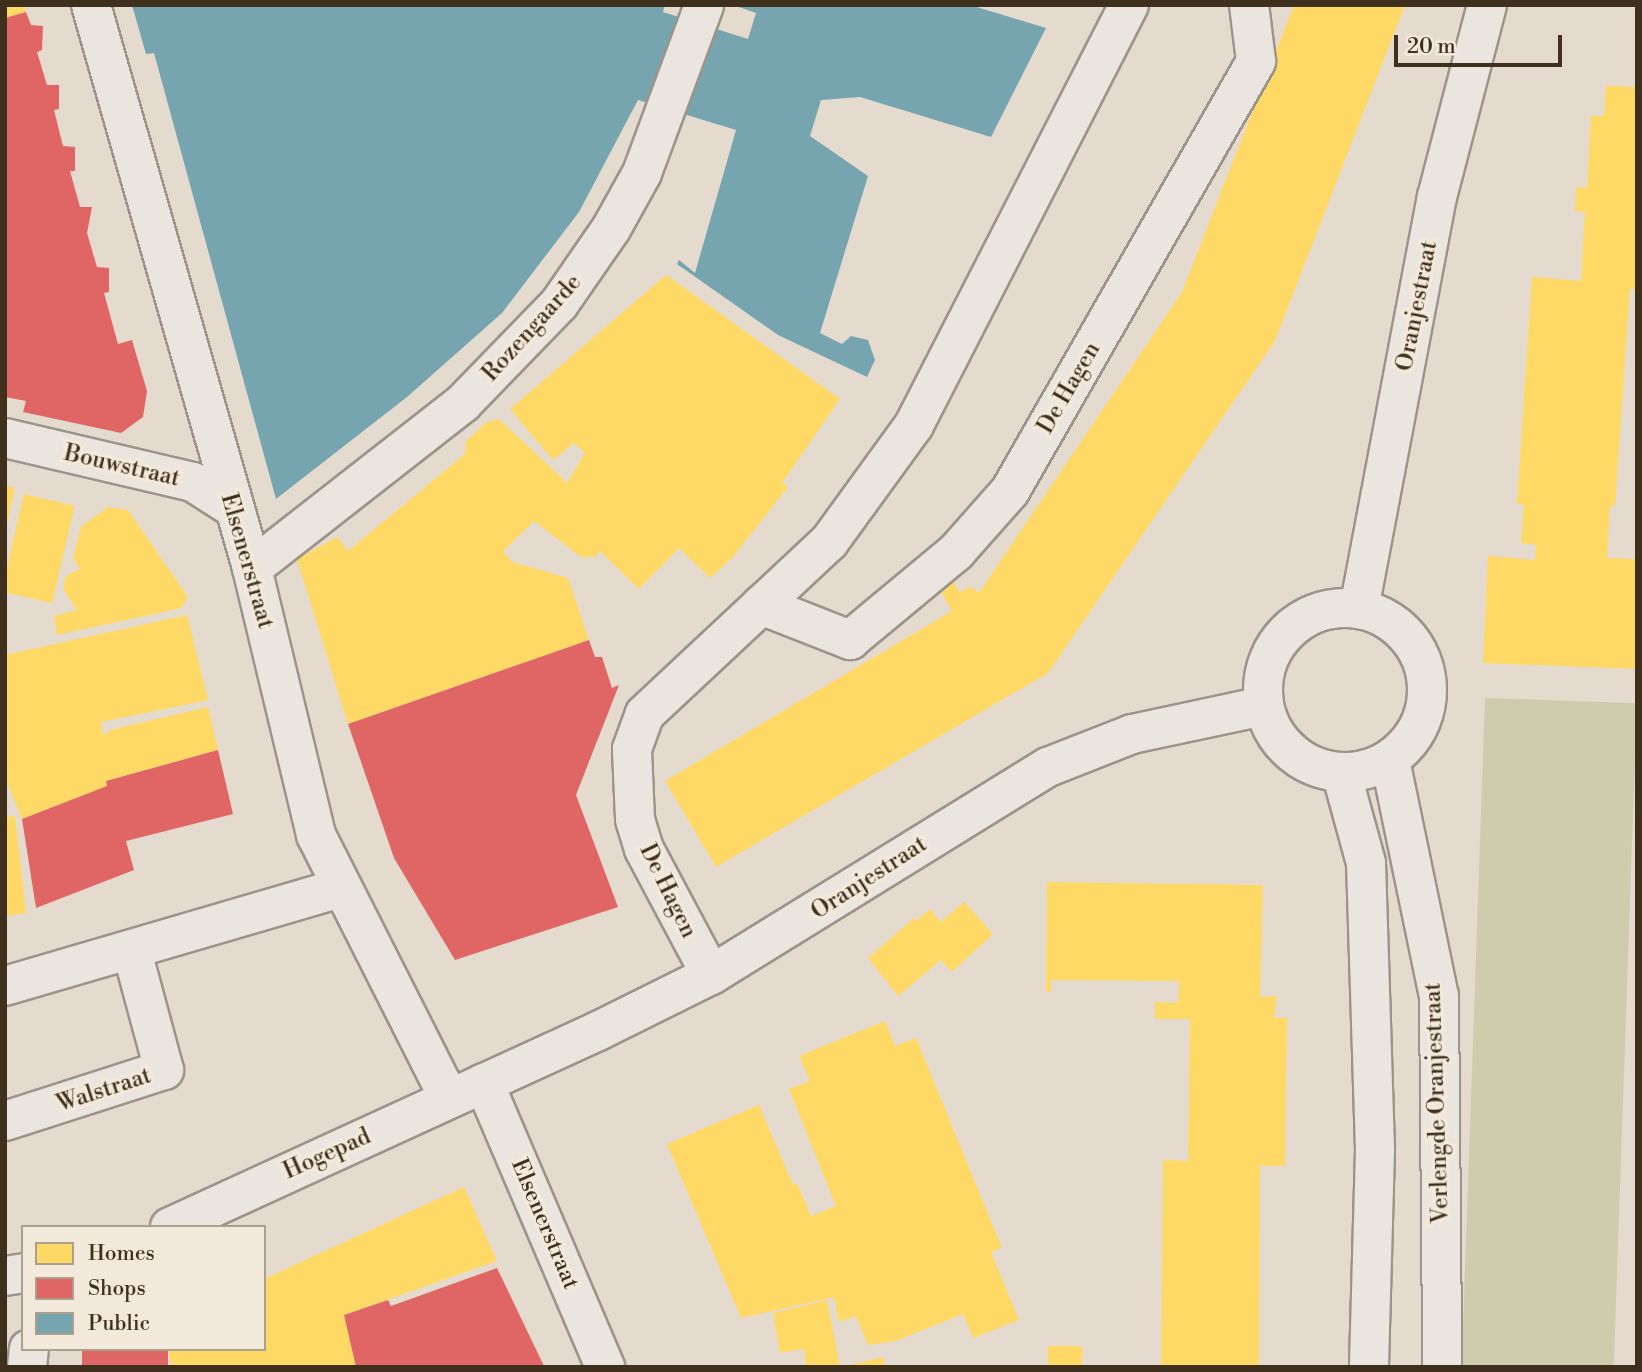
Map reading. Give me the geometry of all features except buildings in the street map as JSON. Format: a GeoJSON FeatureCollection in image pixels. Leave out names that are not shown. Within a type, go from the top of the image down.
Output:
{"type":"FeatureCollection","features":[{"type":"Feature","properties":{"kind":"street","name":"Elsenerstraat"},"geometry":{"type":"LineString","coordinates":[[91,5],[232,508],[252,568],[316,835],[340,888],[449,1098]]}},
{"type":"Feature","properties":{"kind":"street","name":"Rozengaarde"},"geometry":{"type":"LineString","coordinates":[[252,568],[463,402],[559,304],[611,229],[642,173],[704,5]]}},
{"type":"Feature","properties":{"kind":"street","name":"De Hagen"},"geometry":{"type":"LineString","coordinates":[[711,975],[644,849],[635,819],[632,749],[645,714],[845,523],[914,425],[1129,5]]}},
{"type":"Feature","properties":{"kind":"street","name":"De Hagen"},"geometry":{"type":"LineString","coordinates":[[761,605],[850,640],[956,552],[1010,491],[1256,61],[1249,5]]}},
{"type":"Feature","properties":{"kind":"street","name":"Oranjestraat"},"geometry":{"type":"LineString","coordinates":[[1359,609],[1437,197],[1487,5]]}},
{"type":"Feature","properties":{"kind":"street","name":"Bouwstraat"},"geometry":{"type":"LineString","coordinates":[[5,438],[193,482],[232,508]]}},
{"type":"Feature","properties":{"kind":"street"},"geometry":{"type":"LineString","coordinates":[[1359,609],[1390,621],[1405,636],[1427,674],[1427,707],[1413,737],[1390,760],[1366,770],[1341,772],[1300,759],[1272,727],[1264,706],[1267,667],[1286,633],[1320,612],[1359,609]]}},
{"type":"Feature","properties":{"kind":"street","name":"Oranjestraat"},"geometry":{"type":"LineString","coordinates":[[484,1083],[711,975],[1048,767],[1132,734],[1264,706]]}},
{"type":"Feature","properties":{"kind":"street","name":"Verlengde Oranjestraat"},"geometry":{"type":"LineString","coordinates":[[1390,760],[1439,996],[1442,1367]]}},
{"type":"Feature","properties":{"kind":"street"},"geometry":{"type":"LineString","coordinates":[[1341,772],[1366,863],[1375,1150],[1369,1367]]}},
{"type":"Feature","properties":{"kind":"street"},"geometry":{"type":"LineString","coordinates":[[5,986],[340,888]]}},
{"type":"Feature","properties":{"kind":"street","name":"Walstraat"},"geometry":{"type":"LineString","coordinates":[[5,1121],[164,1070],[132,951]]}},
{"type":"Feature","properties":{"kind":"street","name":"Elsenerstraat"},"geometry":{"type":"LineString","coordinates":[[484,1083],[605,1367]]}},
{"type":"Feature","properties":{"kind":"street","name":"Hogepad"},"geometry":{"type":"LineString","coordinates":[[174,1225],[484,1083]]}},
{"type":"Feature","properties":{"kind":"shaded area"},"geometry":{"type":"Polygon","coordinates":[[[1485,698],[1637,703],[1614,1367],[1462,1367],[1485,698]]]}}]}
